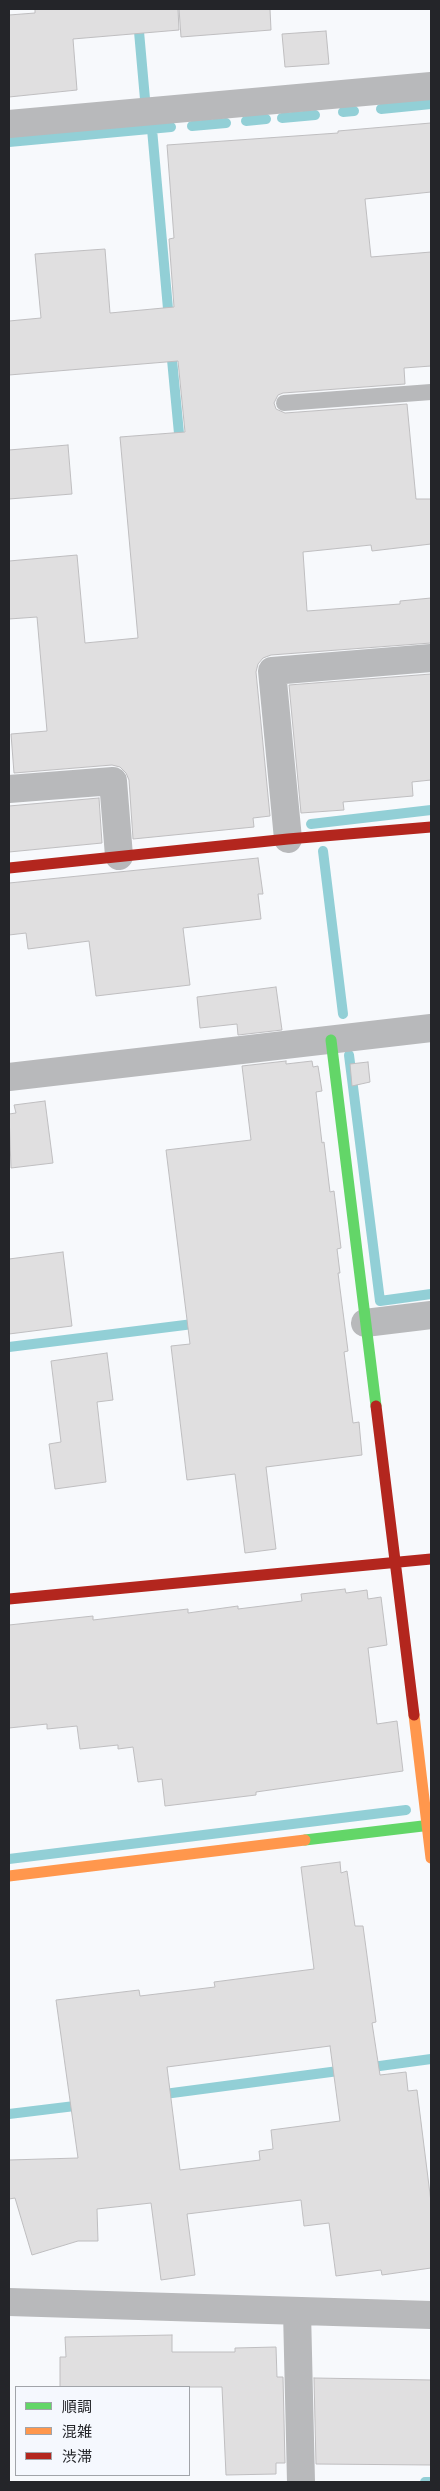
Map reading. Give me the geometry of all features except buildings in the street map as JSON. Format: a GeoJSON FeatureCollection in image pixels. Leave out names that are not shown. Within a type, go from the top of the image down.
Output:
{"type":"FeatureCollection","features":[{"type":"Feature","properties":{"kind":"street"},"geometry":{"type":"LineString","coordinates":[[9,124],[431,86]]}},
{"type":"Feature","properties":{"kind":"street"},"geometry":{"type":"LineString","coordinates":[[288,838],[272,671],[431,658]]}},
{"type":"Feature","properties":{"kind":"street"},"geometry":{"type":"LineString","coordinates":[[9,790],[112,781],[119,856]]}},
{"type":"Feature","properties":{"kind":"street"},"geometry":{"type":"LineString","coordinates":[[9,868],[288,838],[431,827]]}},
{"type":"Feature","properties":{"kind":"street"},"geometry":{"type":"LineString","coordinates":[[9,1077],[431,1028]]}},
{"type":"Feature","properties":{"kind":"street"},"geometry":{"type":"LineString","coordinates":[[331,1040],[393,1562],[429,1825],[431,1858]]}},
{"type":"Feature","properties":{"kind":"street"},"geometry":{"type":"LineString","coordinates":[[365,1323],[431,1315]]}},
{"type":"Feature","properties":{"kind":"street"},"geometry":{"type":"LineString","coordinates":[[9,1599],[431,1559]]}},
{"type":"Feature","properties":{"kind":"street"},"geometry":{"type":"LineString","coordinates":[[9,1876],[429,1825]]}},
{"type":"Feature","properties":{"kind":"street"},"geometry":{"type":"LineString","coordinates":[[9,2302],[431,2315]]}},
{"type":"Feature","properties":{"kind":"street"},"geometry":{"type":"LineString","coordinates":[[297,2311],[301,2482]]}},
{"type":"Feature","properties":{"kind":"lane"},"geometry":{"type":"LineString","coordinates":[[284,403],[431,392]]}},
{"type":"Feature","properties":{"kind":"waterway"},"geometry":{"type":"LineString","coordinates":[[137,9],[145,99]]}},
{"type":"Feature","properties":{"kind":"waterway"},"geometry":{"type":"LineString","coordinates":[[381,109],[431,104]]}},
{"type":"Feature","properties":{"kind":"waterway"},"geometry":{"type":"LineString","coordinates":[[343,112],[354,111]]}},
{"type":"Feature","properties":{"kind":"waterway"},"geometry":{"type":"LineString","coordinates":[[282,118],[315,115]]}},
{"type":"Feature","properties":{"kind":"waterway"},"geometry":{"type":"LineString","coordinates":[[246,121],[266,119]]}},
{"type":"Feature","properties":{"kind":"waterway"},"geometry":{"type":"LineString","coordinates":[[192,126],[226,123]]}},
{"type":"Feature","properties":{"kind":"waterway"},"geometry":{"type":"LineString","coordinates":[[9,142],[171,127]]}},
{"type":"Feature","properties":{"kind":"waterway"},"geometry":{"type":"LineString","coordinates":[[152,129],[169,320]]}},
{"type":"Feature","properties":{"kind":"waterway"},"geometry":{"type":"LineString","coordinates":[[171,349],[180,444]]}},
{"type":"Feature","properties":{"kind":"waterway"},"geometry":{"type":"LineString","coordinates":[[311,824],[431,810]]}},
{"type":"Feature","properties":{"kind":"waterway"},"geometry":{"type":"LineString","coordinates":[[323,851],[343,1014]]}},
{"type":"Feature","properties":{"kind":"waterway"},"geometry":{"type":"LineString","coordinates":[[349,1055],[380,1301],[431,1294]]}},
{"type":"Feature","properties":{"kind":"waterway"},"geometry":{"type":"LineString","coordinates":[[9,1347],[201,1323]]}},
{"type":"Feature","properties":{"kind":"waterway"},"geometry":{"type":"LineString","coordinates":[[9,1859],[406,1810]]}},
{"type":"Feature","properties":{"kind":"waterway"},"geometry":{"type":"LineString","coordinates":[[365,2068],[431,2059]]}},
{"type":"Feature","properties":{"kind":"waterway"},"geometry":{"type":"LineString","coordinates":[[157,2095],[346,2070]]}},
{"type":"Feature","properties":{"kind":"waterway"},"geometry":{"type":"LineString","coordinates":[[9,2114],[83,2105]]}},
{"type":"Feature","properties":{"kind":"waterway"},"geometry":{"type":"LineString","coordinates":[[425,2482],[431,2482]]}},
{"type":"Feature","properties":{"kind":"traffic: fast"},"geometry":{"type":"LineString","coordinates":[[331,1040],[376,1406]]}},
{"type":"Feature","properties":{"kind":"traffic: fast"},"geometry":{"type":"LineString","coordinates":[[305,1840],[431,1825]]}},
{"type":"Feature","properties":{"kind":"traffic: slow"},"geometry":{"type":"LineString","coordinates":[[414,1715],[431,1858]]}},
{"type":"Feature","properties":{"kind":"traffic: slow"},"geometry":{"type":"LineString","coordinates":[[9,1876],[305,1840]]}},
{"type":"Feature","properties":{"kind":"traffic: jam"},"geometry":{"type":"LineString","coordinates":[[9,868],[288,839],[431,827]]}},
{"type":"Feature","properties":{"kind":"traffic: jam"},"geometry":{"type":"LineString","coordinates":[[376,1406],[414,1715]]}},
{"type":"Feature","properties":{"kind":"traffic: jam"},"geometry":{"type":"LineString","coordinates":[[9,1599],[431,1559]]}}]}
